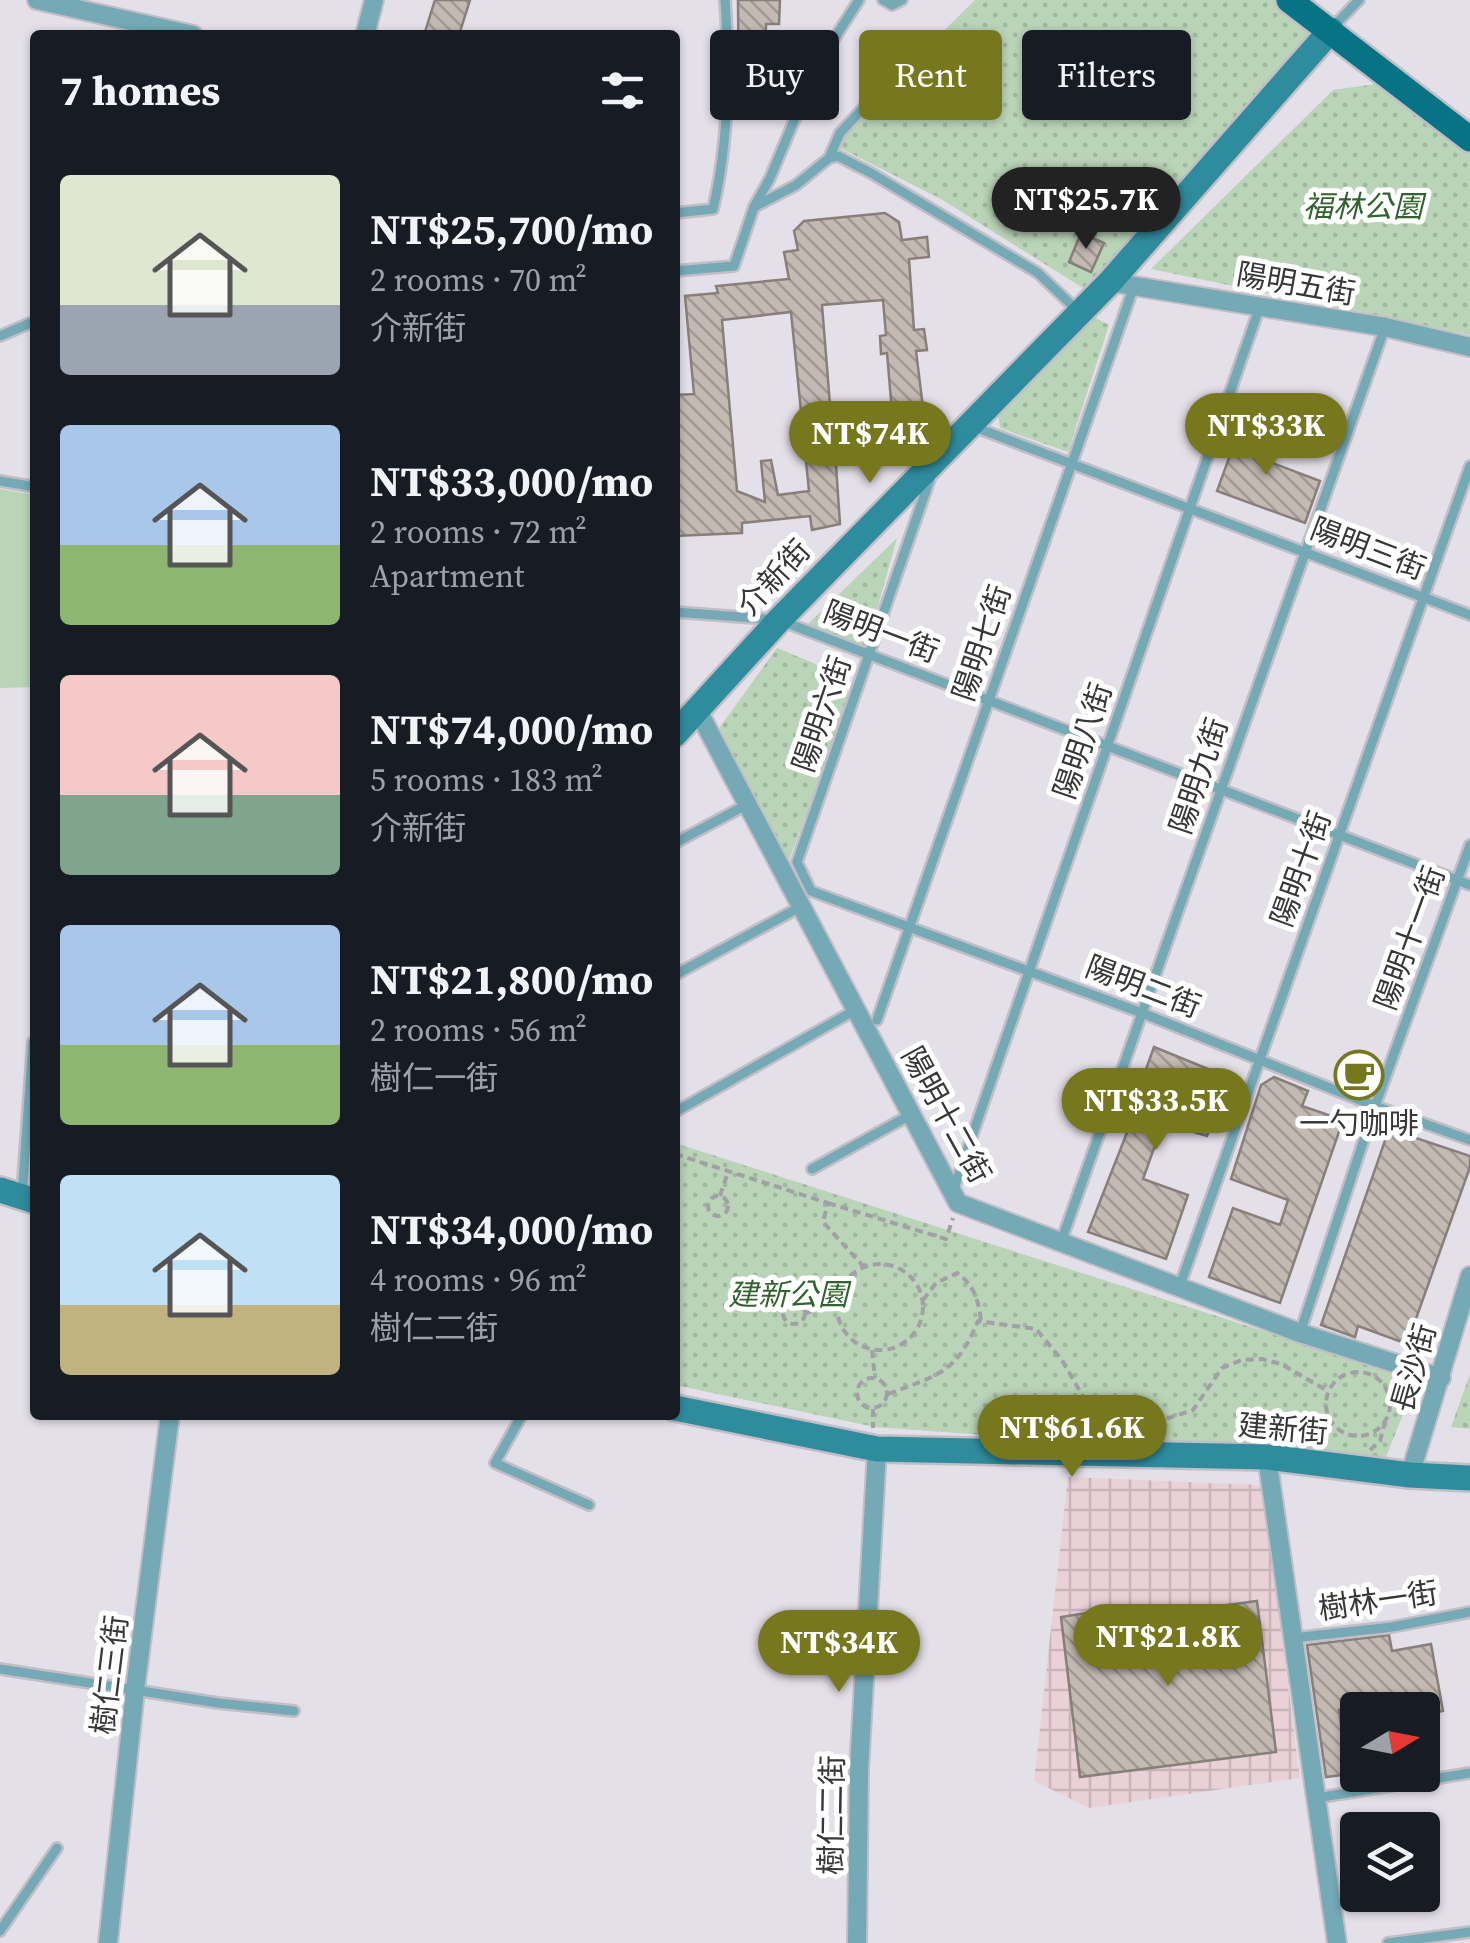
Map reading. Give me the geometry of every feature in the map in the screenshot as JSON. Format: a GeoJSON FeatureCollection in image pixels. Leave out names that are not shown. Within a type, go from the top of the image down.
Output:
{"type":"FeatureCollection","features":[{"type":"Feature","properties":{"kind":"main road"},"geometry":{"type":"LineString","coordinates":[[1289,0],[1470,139]]}},
{"type":"Feature","properties":{"kind":"street"},"geometry":{"type":"LineString","coordinates":[[37,0],[171,30]]}},
{"type":"Feature","properties":{"kind":"street"},"geometry":{"type":"LineString","coordinates":[[367,30],[374,0]]}},
{"type":"Feature","properties":{"kind":"street","name":"介新街"},"geometry":{"type":"LineString","coordinates":[[680,729],[968,424],[1079,312],[1122,282],[1331,30]]}},
{"type":"Feature","properties":{"kind":"street","name":"陽明五街"},"geometry":{"type":"LineString","coordinates":[[1122,282],[1384,327],[1470,347]]}},
{"type":"Feature","properties":{"kind":"street","name":"陽明十二街"},"geometry":{"type":"LineString","coordinates":[[697,710],[956,1198],[1300,1333],[1441,1378]]}},
{"type":"Feature","properties":{"kind":"street","name":"長沙街"},"geometry":{"type":"LineString","coordinates":[[1410,1474],[1470,1276]]}},
{"type":"Feature","properties":{"kind":"street","name":"建新街"},"geometry":{"type":"LineString","coordinates":[[680,1409],[877,1449],[1268,1457],[1470,1478]]}},
{"type":"Feature","properties":{"kind":"street","name":"樹仁三街"},"geometry":{"type":"LineString","coordinates":[[108,1943],[169,1420]]}},
{"type":"Feature","properties":{"kind":"street","name":"樹仁二街"},"geometry":{"type":"LineString","coordinates":[[857,1943],[859,1770],[877,1449]]}},
{"type":"Feature","properties":{"kind":"street"},"geometry":{"type":"LineString","coordinates":[[1268,1457],[1337,1943]]}},
{"type":"Feature","properties":{"kind":"lane"},"geometry":{"type":"LineString","coordinates":[[680,213],[713,209],[725,158],[725,0]]}},
{"type":"Feature","properties":{"kind":"lane"},"geometry":{"type":"LineString","coordinates":[[680,271],[734,266],[754,206],[770,178],[818,64],[859,0]]}},
{"type":"Feature","properties":{"kind":"lane"},"geometry":{"type":"LineString","coordinates":[[883,0],[892,5],[902,0]]}},
{"type":"Feature","properties":{"kind":"lane"},"geometry":{"type":"LineString","coordinates":[[1331,30],[1359,0]]}},
{"type":"Feature","properties":{"kind":"lane"},"geometry":{"type":"LineString","coordinates":[[829,158],[840,133],[859,113]]}},
{"type":"Feature","properties":{"kind":"lane"},"geometry":{"type":"LineString","coordinates":[[754,206],[796,185],[829,158],[838,156],[1038,272],[1079,312]]}},
{"type":"Feature","properties":{"kind":"lane","name":"陽明七街"},"geometry":{"type":"LineString","coordinates":[[876,1020],[1072,463],[1122,282]]}},
{"type":"Feature","properties":{"kind":"lane","name":"陽明八街"},"geometry":{"type":"LineString","coordinates":[[956,1198],[1030,971],[1260,306]]}},
{"type":"Feature","properties":{"kind":"lane"},"geometry":{"type":"LineString","coordinates":[[0,336],[30,324]]}},
{"type":"Feature","properties":{"kind":"lane","name":"陽明九街"},"geometry":{"type":"LineString","coordinates":[[1061,1242],[1384,327]]}},
{"type":"Feature","properties":{"kind":"lane","name":"陽明三街"},"geometry":{"type":"LineString","coordinates":[[968,424],[1470,614]]}},
{"type":"Feature","properties":{"kind":"lane","name":"陽明六街"},"geometry":{"type":"LineString","coordinates":[[804,877],[797,862],[939,454]]}},
{"type":"Feature","properties":{"kind":"lane","name":"陽明十街"},"geometry":{"type":"LineString","coordinates":[[1179,1288],[1470,466]]}},
{"type":"Feature","properties":{"kind":"lane"},"geometry":{"type":"LineString","coordinates":[[0,481],[30,486]]}},
{"type":"Feature","properties":{"kind":"lane","name":"陽明一街"},"geometry":{"type":"LineString","coordinates":[[680,612],[779,620],[1470,885]]}},
{"type":"Feature","properties":{"kind":"lane"},"geometry":{"type":"LineString","coordinates":[[680,840],[748,804]]}},
{"type":"Feature","properties":{"kind":"lane","name":"陽明十一街"},"geometry":{"type":"LineString","coordinates":[[1300,1333],[1375,1106],[1470,845]]}},
{"type":"Feature","properties":{"kind":"lane","name":"陽明二街"},"geometry":{"type":"LineString","coordinates":[[804,877],[811,891],[1470,1140]]}},
{"type":"Feature","properties":{"kind":"lane"},"geometry":{"type":"LineString","coordinates":[[680,971],[802,906]]}},
{"type":"Feature","properties":{"kind":"lane"},"geometry":{"type":"LineString","coordinates":[[680,1109],[857,1010]]}},
{"type":"Feature","properties":{"kind":"lane"},"geometry":{"type":"LineString","coordinates":[[12,1195],[30,1057]]}},
{"type":"Feature","properties":{"kind":"lane"},"geometry":{"type":"LineString","coordinates":[[812,1169],[912,1114]]}},
{"type":"Feature","properties":{"kind":"lane"},"geometry":{"type":"LineString","coordinates":[[519,1420],[495,1462],[589,1505]]}},
{"type":"Feature","properties":{"kind":"lane","name":"樹林一街"},"geometry":{"type":"LineString","coordinates":[[1294,1638],[1392,1627],[1470,1612]]}},
{"type":"Feature","properties":{"kind":"lane"},"geometry":{"type":"LineString","coordinates":[[0,1669],[294,1711]]}},
{"type":"Feature","properties":{"kind":"lane"},"geometry":{"type":"LineString","coordinates":[[1316,1798],[1470,1773]]}},
{"type":"Feature","properties":{"kind":"lane"},"geometry":{"type":"LineString","coordinates":[[0,1931],[58,1848]]}},
{"type":"Feature","properties":{"kind":"lane"},"geometry":{"type":"LineString","coordinates":[[1388,1943],[1470,1932]]}},
{"type":"Feature","properties":{"kind":"path"},"geometry":{"type":"LineString","coordinates":[[680,1156],[946,1239],[956,1198]]}},
{"type":"Feature","properties":{"kind":"path"},"geometry":{"type":"LineString","coordinates":[[720,1196],[728,1171]]}},
{"type":"Feature","properties":{"kind":"path"},"geometry":{"type":"LineString","coordinates":[[720,1196],[726,1200],[727,1210],[714,1216],[707,1204],[710,1198],[720,1196]]}},
{"type":"Feature","properties":{"kind":"path"},"geometry":{"type":"LineString","coordinates":[[828,1203],[823,1222],[864,1266]]}},
{"type":"Feature","properties":{"kind":"path"},"geometry":{"type":"LineString","coordinates":[[923,1300],[912,1278],[901,1269],[864,1266],[842,1286],[837,1300],[840,1326],[859,1345],[886,1350],[910,1339],[918,1328],[923,1300],[936,1283],[956,1273],[969,1281],[978,1298],[981,1320]]}},
{"type":"Feature","properties":{"kind":"path"},"geometry":{"type":"LineString","coordinates":[[805,1314],[800,1304],[785,1303],[783,1315],[789,1323],[800,1322],[805,1314],[837,1300]]}},
{"type":"Feature","properties":{"kind":"path"},"geometry":{"type":"LineString","coordinates":[[888,1394],[944,1372],[966,1351],[978,1321],[1036,1329],[1062,1360],[1086,1402],[1169,1418],[1194,1410],[1222,1368],[1242,1360],[1262,1359],[1281,1364],[1328,1391]]}},
{"type":"Feature","properties":{"kind":"path"},"geometry":{"type":"LineString","coordinates":[[872,1350],[875,1378],[886,1388],[887,1398],[877,1408],[868,1408],[860,1402],[857,1392],[865,1380],[875,1378]]}},
{"type":"Feature","properties":{"kind":"path"},"geometry":{"type":"LineString","coordinates":[[1352,1372],[1373,1376],[1388,1391],[1389,1412],[1385,1422],[1378,1430],[1358,1437],[1338,1430],[1326,1412],[1328,1391],[1342,1376],[1352,1372]]}},
{"type":"Feature","properties":{"kind":"shaded area"},"geometry":{"type":"Polygon","coordinates":[[[1068,1477],[1262,1485],[1300,1778],[1089,1808],[1034,1781],[1068,1477]]]}},
{"type":"Feature","properties":{"kind":"green space"},"geometry":{"type":"Polygon","coordinates":[[[975,0],[1276,0],[1330,39],[1083,288],[941,199],[830,143],[859,114],[859,120],[1002,120],[1002,30],[945,30],[975,0]]]}},
{"type":"Feature","properties":{"kind":"green space","name":"福林公園"},"geometry":{"type":"Polygon","coordinates":[[[1383,83],[1470,149],[1470,335],[1151,269],[1333,90],[1383,83]]]}},
{"type":"Feature","properties":{"kind":"green space"},"geometry":{"type":"Polygon","coordinates":[[[1092,316],[1109,325],[1068,452],[1000,428],[998,413],[1092,316]]]}},
{"type":"Feature","properties":{"kind":"green space"},"geometry":{"type":"Polygon","coordinates":[[[0,489],[30,494],[30,687],[0,688],[0,489]]]}},
{"type":"Feature","properties":{"kind":"green space"},"geometry":{"type":"Polygon","coordinates":[[[897,538],[865,652],[803,629],[897,538]]]}},
{"type":"Feature","properties":{"kind":"green space"},"geometry":{"type":"Polygon","coordinates":[[[777,648],[835,672],[850,696],[788,863],[715,734],[777,648]]]}},
{"type":"Feature","properties":{"kind":"green space","name":"建新公園"},"geometry":{"type":"Polygon","coordinates":[[[680,1145],[1417,1380],[1383,1464],[875,1427],[680,1386],[680,1145]]]}},
{"type":"Feature","properties":{"kind":"green space"},"geometry":{"type":"Polygon","coordinates":[[[1470,1374],[1470,1429],[1451,1427],[1470,1374]]]}},
{"type":"Feature","properties":{"kind":"building"},"geometry":{"type":"Polygon","coordinates":[[[435,0],[470,0],[461,30],[426,30],[435,0]]]}},
{"type":"Feature","properties":{"kind":"building"},"geometry":{"type":"Polygon","coordinates":[[[738,0],[780,0],[779,24],[766,24],[766,30],[738,30],[738,0]]]}},
{"type":"Feature","properties":{"kind":"building"},"geometry":{"type":"Polygon","coordinates":[[[885,213],[899,222],[902,240],[927,237],[929,257],[909,259],[914,330],[924,329],[927,350],[916,351],[926,432],[913,432],[893,459],[836,465],[840,524],[812,530],[810,516],[742,523],[742,533],[680,536],[680,395],[694,394],[685,296],[718,293],[716,286],[789,279],[784,252],[798,250],[794,231],[804,221],[885,213]],[[883,300],[822,305],[832,430],[893,424],[887,353],[881,354],[880,336],[886,335],[883,300]],[[791,312],[722,320],[737,491],[765,502],[761,461],[771,460],[778,495],[809,491],[791,312]]]}},
{"type":"Feature","properties":{"kind":"building"},"geometry":{"type":"Polygon","coordinates":[[[1081,233],[1104,243],[1091,272],[1069,262],[1081,233]]]}},
{"type":"Feature","properties":{"kind":"building"},"geometry":{"type":"Polygon","coordinates":[[[1242,422],[1271,433],[1262,459],[1320,481],[1305,523],[1217,491],[1242,422]]]}},
{"type":"Feature","properties":{"kind":"building"},"geometry":{"type":"Polygon","coordinates":[[[1154,1047],[1228,1077],[1207,1136],[1163,1123],[1143,1179],[1188,1195],[1166,1259],[1088,1232],[1135,1112],[1131,1111],[1154,1047]]]}},
{"type":"Feature","properties":{"kind":"building"},"geometry":{"type":"Polygon","coordinates":[[[1274,1077],[1308,1091],[1302,1106],[1343,1120],[1280,1303],[1209,1277],[1233,1208],[1280,1225],[1288,1200],[1231,1179],[1261,1085],[1274,1077]]]}},
{"type":"Feature","properties":{"kind":"building"},"geometry":{"type":"Polygon","coordinates":[[[1389,1129],[1470,1156],[1470,1167],[1407,1344],[1358,1326],[1355,1337],[1321,1325],[1389,1129]]]}},
{"type":"Feature","properties":{"kind":"building"},"geometry":{"type":"Polygon","coordinates":[[[1257,1601],[1276,1752],[1080,1777],[1061,1617],[1087,1613],[1089,1624],[1257,1601]]]}},
{"type":"Feature","properties":{"kind":"building"},"geometry":{"type":"Polygon","coordinates":[[[1389,1635],[1392,1651],[1431,1644],[1440,1692],[1340,1692],[1340,1775],[1326,1777],[1307,1645],[1389,1635]]]}},
{"type":"Feature","properties":{"kind":"place","name":"一勺咖啡"},"geometry":{"type":"Point","coordinates":[1359,1075]}}]}
